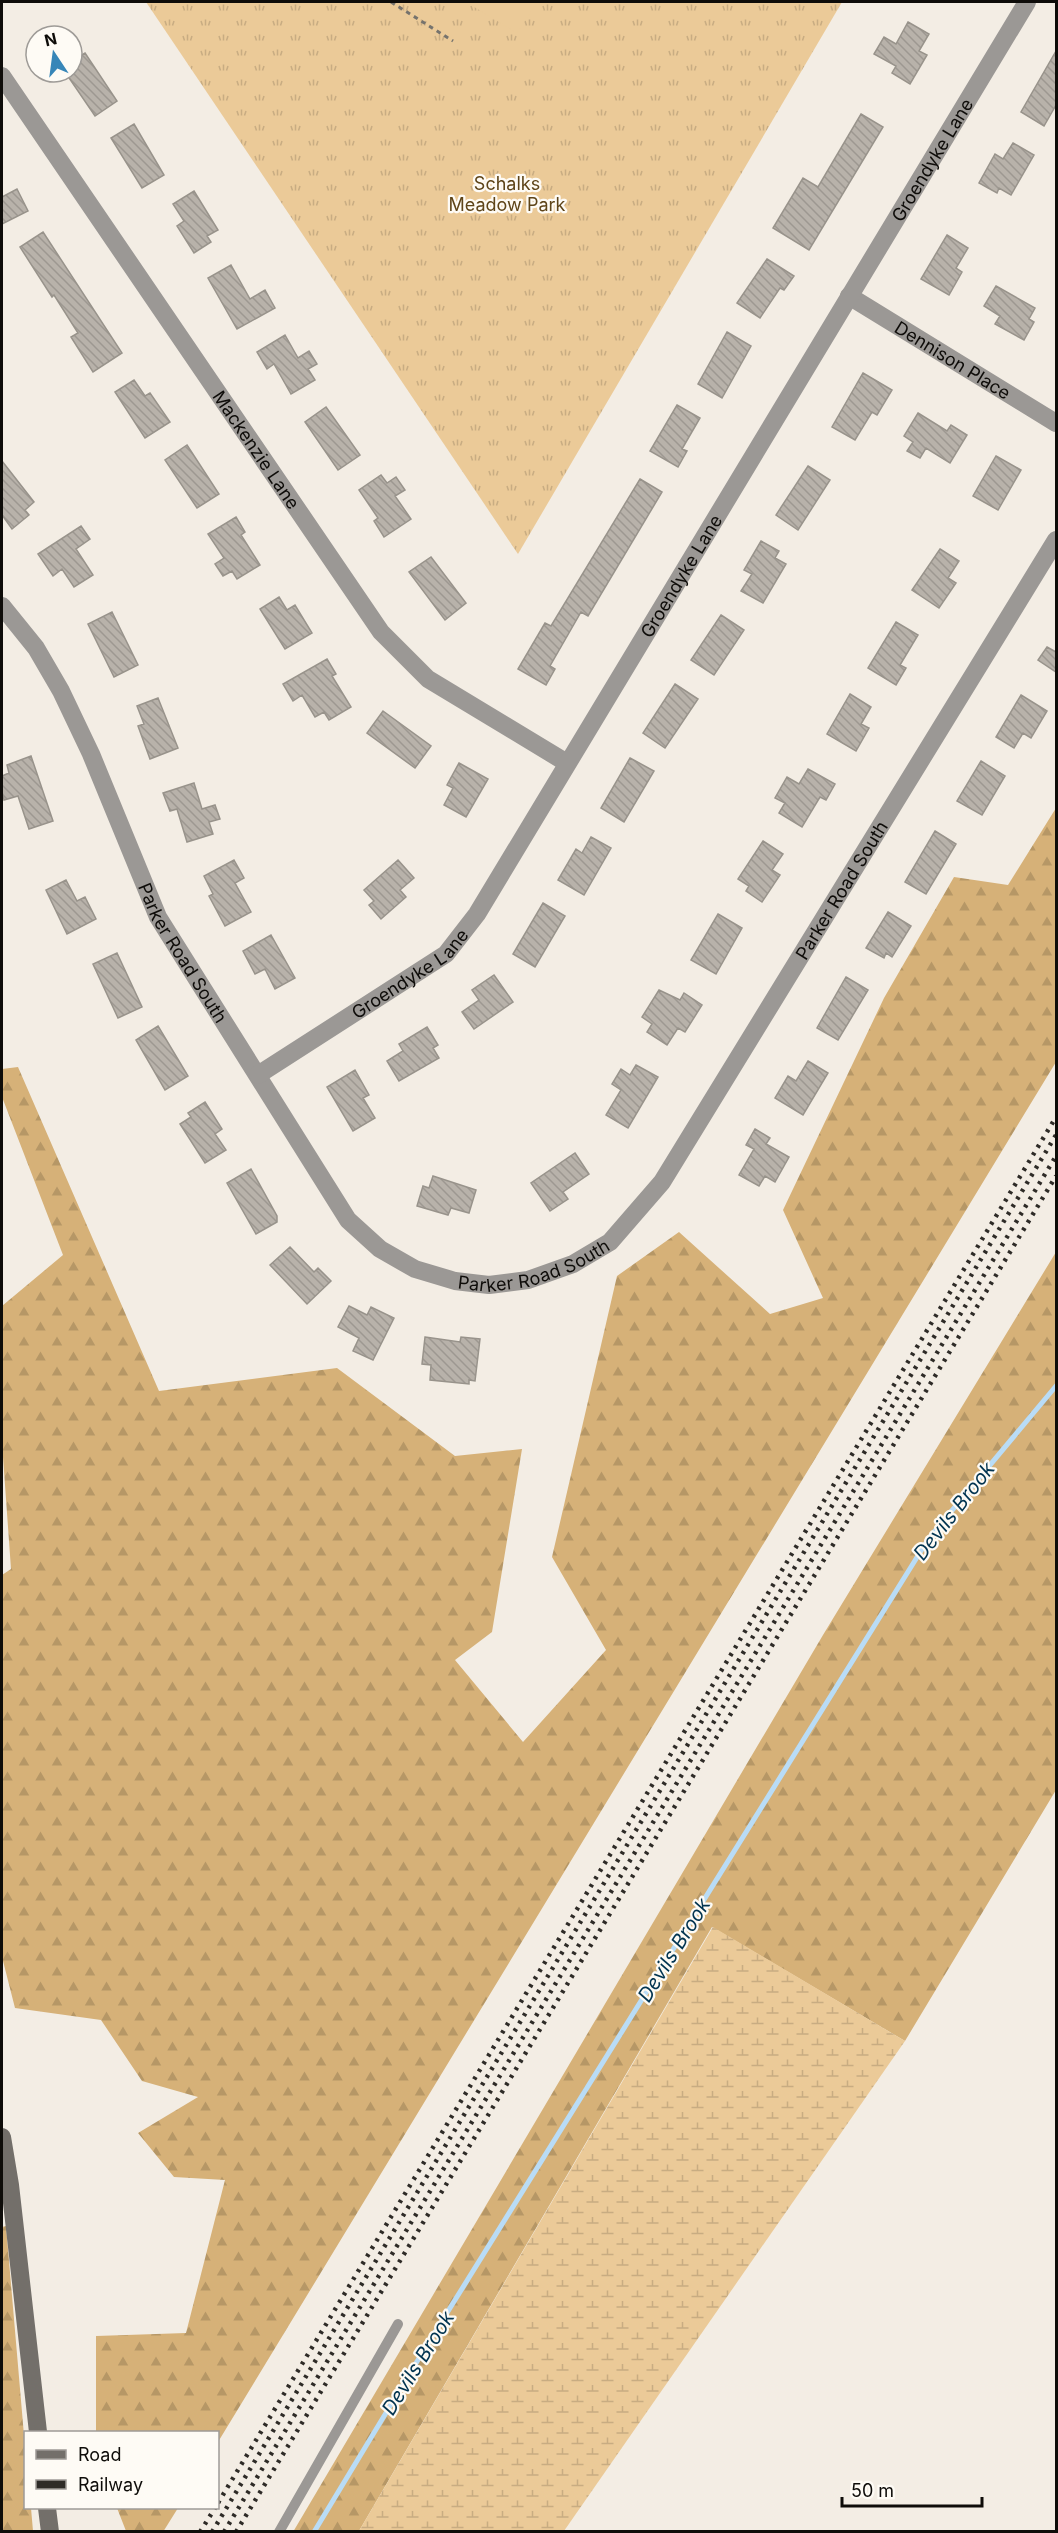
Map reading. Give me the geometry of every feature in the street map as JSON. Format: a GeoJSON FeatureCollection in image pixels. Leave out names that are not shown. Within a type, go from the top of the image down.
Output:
{"type":"FeatureCollection","features":[{"type":"Feature","properties":{"kind":"street","name":"Groendyke Lane"},"geometry":{"type":"LineString","coordinates":[[258,1076],[446,954],[477,914],[1027,2]]}},
{"type":"Feature","properties":{"kind":"street","name":"Mackenzie Lane"},"geometry":{"type":"LineString","coordinates":[[2,76],[381,632],[429,679],[567,763]]}},
{"type":"Feature","properties":{"kind":"street","name":"Dennison Place"},"geometry":{"type":"LineString","coordinates":[[849,296],[1056,423]]}},
{"type":"Feature","properties":{"kind":"street","name":"Parker Road South"},"geometry":{"type":"LineString","coordinates":[[2,606],[36,648],[61,691],[91,754],[158,917],[348,1220],[380,1249],[415,1269],[455,1281],[489,1285],[528,1280],[573,1264],[610,1242],[662,1182],[1056,540]]}},
{"type":"Feature","properties":{"kind":"street"},"geometry":{"type":"LineString","coordinates":[[2,2137],[10,2185],[38,2431]]}},
{"type":"Feature","properties":{"kind":"street"},"geometry":{"type":"LineString","coordinates":[[47,2509],[50,2532]]}},
{"type":"Feature","properties":{"kind":"lane"},"geometry":{"type":"LineString","coordinates":[[279,2532],[398,2324]]}},
{"type":"Feature","properties":{"kind":"path"},"geometry":{"type":"LineString","coordinates":[[391,2],[453,41]]}},
{"type":"Feature","properties":{"kind":"green space","name":"Schalks Meadow Park"},"geometry":{"type":"Polygon","coordinates":[[[146,2],[842,2],[518,554],[146,2]]]}},
{"type":"Feature","properties":{"kind":"green space"},"geometry":{"type":"Polygon","coordinates":[[[466,2],[537,2],[517,33],[466,2]]]}},
{"type":"Feature","properties":{"kind":"green space"},"geometry":{"type":"Polygon","coordinates":[[[1056,808],[1056,1062],[219,2440],[219,2431],[96,2431],[96,2336],[186,2333],[225,2180],[174,2177],[138,2133],[198,2097],[142,2081],[101,2020],[15,2008],[2,1957],[2,1575],[11,1569],[2,1443],[2,1306],[63,1255],[2,1097],[2,1069],[18,1067],[159,1391],[337,1368],[455,1456],[522,1449],[492,1632],[455,1660],[523,1742],[606,1650],[552,1557],[617,1276],[679,1232],[770,1314],[823,1298],[783,1210],[884,998],[954,877],[1008,885],[1056,808]]]}},
{"type":"Feature","properties":{"kind":"green space"},"geometry":{"type":"Polygon","coordinates":[[[1056,1252],[1056,1790],[905,2041],[712,1927],[359,2531],[293,2532],[823,1635],[1056,1252]]]}},
{"type":"Feature","properties":{"kind":"green space"},"geometry":{"type":"Polygon","coordinates":[[[713,1927],[905,2041],[564,2531],[359,2531],[713,1927]]]}},
{"type":"Feature","properties":{"kind":"green space"},"geometry":{"type":"Polygon","coordinates":[[[6,2226],[24,2435],[24,2509],[31,2509],[33,2531],[2,2531],[2,2227],[6,2226]]]}},
{"type":"Feature","properties":{"kind":"green space"},"geometry":{"type":"Polygon","coordinates":[[[117,2509],[177,2509],[163,2532],[126,2531],[117,2509]]]}},
{"type":"Feature","properties":{"kind":"building"},"geometry":{"type":"Polygon","coordinates":[[[908,22],[929,34],[919,51],[927,55],[910,84],[892,73],[896,66],[874,54],[884,37],[896,44],[908,22]]]}},
{"type":"Feature","properties":{"kind":"building"},"geometry":{"type":"Polygon","coordinates":[[[1056,51],[1056,105],[1044,126],[1021,112],[1056,51]]]}},
{"type":"Feature","properties":{"kind":"building"},"geometry":{"type":"Polygon","coordinates":[[[84,54],[117,101],[95,116],[73,84],[84,84],[84,54]]]}},
{"type":"Feature","properties":{"kind":"building"},"geometry":{"type":"Polygon","coordinates":[[[861,114],[883,127],[809,250],[773,228],[803,178],[818,187],[861,114]]]}},
{"type":"Feature","properties":{"kind":"building"},"geometry":{"type":"Polygon","coordinates":[[[134,124],[164,175],[142,188],[111,138],[134,124]]]}},
{"type":"Feature","properties":{"kind":"building"},"geometry":{"type":"Polygon","coordinates":[[[1013,143],[1034,155],[1011,195],[999,188],[997,193],[979,183],[995,154],[1003,159],[1013,143]]]}},
{"type":"Feature","properties":{"kind":"building"},"geometry":{"type":"Polygon","coordinates":[[[17,189],[28,211],[2,224],[2,197],[17,189]]]}},
{"type":"Feature","properties":{"kind":"building"},"geometry":{"type":"Polygon","coordinates":[[[194,191],[218,230],[207,236],[211,242],[194,253],[177,226],[184,221],[173,204],[194,191]]]}},
{"type":"Feature","properties":{"kind":"building"},"geometry":{"type":"Polygon","coordinates":[[[43,232],[122,353],[93,372],[71,337],[78,333],[20,247],[43,232]]]}},
{"type":"Feature","properties":{"kind":"building"},"geometry":{"type":"Polygon","coordinates":[[[947,235],[968,248],[956,268],[962,272],[949,295],[921,279],[947,235]]]}},
{"type":"Feature","properties":{"kind":"building"},"geometry":{"type":"Polygon","coordinates":[[[767,259],[794,276],[784,290],[780,288],[760,318],[737,303],[767,259]]]}},
{"type":"Feature","properties":{"kind":"building"},"geometry":{"type":"Polygon","coordinates":[[[231,265],[250,299],[265,290],[275,308],[237,329],[208,278],[231,265]]]}},
{"type":"Feature","properties":{"kind":"building"},"geometry":{"type":"Polygon","coordinates":[[[996,286],[1035,308],[1029,319],[1034,322],[1024,340],[995,324],[1000,316],[984,306],[996,286]]]}},
{"type":"Feature","properties":{"kind":"building"},"geometry":{"type":"Polygon","coordinates":[[[727,332],[751,346],[722,398],[698,384],[727,332]]]}},
{"type":"Feature","properties":{"kind":"building"},"geometry":{"type":"Polygon","coordinates":[[[285,335],[298,358],[309,351],[317,364],[308,369],[315,380],[291,394],[274,364],[267,369],[257,352],[285,335]]]}},
{"type":"Feature","properties":{"kind":"building"},"geometry":{"type":"Polygon","coordinates":[[[863,373],[892,390],[877,415],[872,412],[855,440],[832,427],[863,373]]]}},
{"type":"Feature","properties":{"kind":"building"},"geometry":{"type":"Polygon","coordinates":[[[134,380],[145,396],[150,393],[170,422],[145,438],[115,392],[134,380]]]}},
{"type":"Feature","properties":{"kind":"building"},"geometry":{"type":"Polygon","coordinates":[[[677,405],[700,418],[682,449],[687,451],[678,467],[650,451],[677,405]]]}},
{"type":"Feature","properties":{"kind":"building"},"geometry":{"type":"Polygon","coordinates":[[[326,407],[360,455],[338,470],[305,422],[326,407]]]}},
{"type":"Feature","properties":{"kind":"building"},"geometry":{"type":"Polygon","coordinates":[[[918,413],[947,431],[951,425],[967,435],[950,463],[926,448],[920,458],[907,451],[913,442],[904,436],[918,413]]]}},
{"type":"Feature","properties":{"kind":"building"},"geometry":{"type":"Polygon","coordinates":[[[187,445],[219,494],[197,508],[165,460],[187,445]]]}},
{"type":"Feature","properties":{"kind":"building"},"geometry":{"type":"Polygon","coordinates":[[[996,456],[1021,470],[998,510],[973,496],[996,456]]]}},
{"type":"Feature","properties":{"kind":"building"},"geometry":{"type":"Polygon","coordinates":[[[2,461],[34,502],[25,510],[29,515],[12,529],[2,515],[2,461]]]}},
{"type":"Feature","properties":{"kind":"building"},"geometry":{"type":"Polygon","coordinates":[[[808,466],[830,480],[798,530],[776,515],[808,466]]]}},
{"type":"Feature","properties":{"kind":"building"},"geometry":{"type":"Polygon","coordinates":[[[381,475],[387,483],[396,477],[405,490],[395,496],[411,519],[384,537],[374,521],[378,518],[359,490],[381,475]]]}},
{"type":"Feature","properties":{"kind":"building"},"geometry":{"type":"Polygon","coordinates":[[[640,479],[662,492],[588,616],[581,612],[550,666],[555,669],[546,685],[518,669],[545,623],[551,626],[640,479]]]}},
{"type":"Feature","properties":{"kind":"building"},"geometry":{"type":"Polygon","coordinates":[[[236,517],[245,532],[241,535],[260,565],[237,579],[232,571],[223,576],[215,564],[224,558],[208,534],[236,517]]]}},
{"type":"Feature","properties":{"kind":"building"},"geometry":{"type":"Polygon","coordinates":[[[81,526],[90,539],[76,549],[93,575],[74,587],[62,569],[53,576],[38,554],[81,526]]]}},
{"type":"Feature","properties":{"kind":"building"},"geometry":{"type":"Polygon","coordinates":[[[761,541],[779,551],[775,558],[786,564],[763,603],[741,591],[752,574],[744,570],[761,541]]]}},
{"type":"Feature","properties":{"kind":"building"},"geometry":{"type":"Polygon","coordinates":[[[940,549],[959,561],[948,578],[956,583],[939,608],[912,590],[940,549]]]}},
{"type":"Feature","properties":{"kind":"building"},"geometry":{"type":"Polygon","coordinates":[[[431,557],[466,603],[445,620],[409,572],[431,557]]]}},
{"type":"Feature","properties":{"kind":"building"},"geometry":{"type":"Polygon","coordinates":[[[279,597],[287,610],[295,605],[312,633],[285,649],[260,609],[279,597]]]}},
{"type":"Feature","properties":{"kind":"building"},"geometry":{"type":"Polygon","coordinates":[[[112,612],[138,665],[114,677],[88,624],[112,612]]]}},
{"type":"Feature","properties":{"kind":"building"},"geometry":{"type":"Polygon","coordinates":[[[721,615],[744,630],[714,675],[691,660],[721,615]]]}},
{"type":"Feature","properties":{"kind":"building"},"geometry":{"type":"Polygon","coordinates":[[[896,622],[918,635],[900,665],[906,668],[896,685],[868,668],[896,622]]]}},
{"type":"Feature","properties":{"kind":"building"},"geometry":{"type":"Polygon","coordinates":[[[1047,647],[1056,652],[1056,672],[1038,660],[1047,647]]]}},
{"type":"Feature","properties":{"kind":"building"},"geometry":{"type":"Polygon","coordinates":[[[327,659],[336,674],[332,676],[351,707],[329,720],[324,712],[315,717],[302,695],[293,701],[283,684],[327,659]]]}},
{"type":"Feature","properties":{"kind":"building"},"geometry":{"type":"Polygon","coordinates":[[[675,684],[698,699],[665,748],[643,733],[675,684]]]}},
{"type":"Feature","properties":{"kind":"building"},"geometry":{"type":"Polygon","coordinates":[[[850,694],[871,707],[861,724],[869,728],[856,751],[827,734],[850,694]]]}},
{"type":"Feature","properties":{"kind":"building"},"geometry":{"type":"Polygon","coordinates":[[[1021,695],[1047,711],[1031,738],[1023,733],[1014,748],[996,737],[1021,695]]]}},
{"type":"Feature","properties":{"kind":"building"},"geometry":{"type":"Polygon","coordinates":[[[158,698],[178,748],[150,759],[138,726],[144,724],[137,706],[158,698]]]}},
{"type":"Feature","properties":{"kind":"building"},"geometry":{"type":"Polygon","coordinates":[[[383,711],[431,746],[415,768],[367,733],[383,711]]]}},
{"type":"Feature","properties":{"kind":"building"},"geometry":{"type":"Polygon","coordinates":[[[31,756],[53,821],[29,829],[18,796],[4,800],[2,776],[9,773],[7,765],[31,756]]]}},
{"type":"Feature","properties":{"kind":"building"},"geometry":{"type":"Polygon","coordinates":[[[630,758],[654,771],[624,822],[601,808],[630,758]]]}},
{"type":"Feature","properties":{"kind":"building"},"geometry":{"type":"Polygon","coordinates":[[[981,761],[1005,776],[982,815],[957,801],[981,761]]]}},
{"type":"Feature","properties":{"kind":"building"},"geometry":{"type":"Polygon","coordinates":[[[459,763],[488,779],[466,817],[444,805],[453,788],[447,785],[459,763]]]}},
{"type":"Feature","properties":{"kind":"building"},"geometry":{"type":"Polygon","coordinates":[[[808,769],[835,784],[826,800],[820,797],[802,827],[779,813],[785,803],[775,798],[787,777],[799,784],[808,769]]]}},
{"type":"Feature","properties":{"kind":"building"},"geometry":{"type":"Polygon","coordinates":[[[194,783],[202,809],[215,805],[220,819],[209,822],[213,834],[187,842],[177,809],[170,811],[163,793],[194,783]]]}},
{"type":"Feature","properties":{"kind":"building"},"geometry":{"type":"Polygon","coordinates":[[[935,831],[956,844],[926,894],[905,882],[935,831]]]}},
{"type":"Feature","properties":{"kind":"building"},"geometry":{"type":"Polygon","coordinates":[[[591,837],[611,848],[584,895],[558,880],[576,849],[582,853],[591,837]]]}},
{"type":"Feature","properties":{"kind":"building"},"geometry":{"type":"Polygon","coordinates":[[[763,841],[783,854],[772,870],[780,875],[762,902],[746,891],[749,886],[738,879],[763,841]]]}},
{"type":"Feature","properties":{"kind":"building"},"geometry":{"type":"Polygon","coordinates":[[[234,860],[244,878],[235,883],[251,912],[225,926],[209,896],[213,894],[204,876],[234,860]]]}},
{"type":"Feature","properties":{"kind":"building"},"geometry":{"type":"Polygon","coordinates":[[[398,860],[414,878],[400,890],[406,897],[381,919],[369,905],[374,901],[364,890],[398,860]]]}},
{"type":"Feature","properties":{"kind":"building"},"geometry":{"type":"Polygon","coordinates":[[[66,880],[77,901],[85,897],[96,919],[67,934],[46,890],[66,880]]]}},
{"type":"Feature","properties":{"kind":"building"},"geometry":{"type":"Polygon","coordinates":[[[543,903],[565,916],[535,967],[513,954],[543,903]]]}},
{"type":"Feature","properties":{"kind":"building"},"geometry":{"type":"Polygon","coordinates":[[[888,912],[911,926],[892,957],[886,953],[884,958],[866,948],[888,912]]]}},
{"type":"Feature","properties":{"kind":"building"},"geometry":{"type":"Polygon","coordinates":[[[718,914],[742,928],[716,974],[691,960],[718,914]]]}},
{"type":"Feature","properties":{"kind":"building"},"geometry":{"type":"Polygon","coordinates":[[[271,935],[295,978],[275,989],[265,969],[255,974],[243,951],[271,935]]]}},
{"type":"Feature","properties":{"kind":"building"},"geometry":{"type":"Polygon","coordinates":[[[117,953],[142,1007],[118,1018],[93,964],[117,953]]]}},
{"type":"Feature","properties":{"kind":"building"},"geometry":{"type":"Polygon","coordinates":[[[494,975],[513,1002],[474,1029],[462,1012],[479,1000],[472,990],[494,975]]]}},
{"type":"Feature","properties":{"kind":"building"},"geometry":{"type":"Polygon","coordinates":[[[846,977],[868,990],[838,1040],[817,1028],[846,977]]]}},
{"type":"Feature","properties":{"kind":"building"},"geometry":{"type":"Polygon","coordinates":[[[659,990],[680,1000],[684,993],[702,1005],[685,1032],[678,1028],[667,1045],[647,1032],[652,1024],[642,1017],[659,990]]]}},
{"type":"Feature","properties":{"kind":"building"},"geometry":{"type":"Polygon","coordinates":[[[158,1026],[188,1076],[165,1090],[136,1040],[158,1026]]]}},
{"type":"Feature","properties":{"kind":"building"},"geometry":{"type":"Polygon","coordinates":[[[427,1027],[438,1045],[433,1048],[439,1058],[399,1081],[387,1061],[403,1051],[399,1044],[427,1027]]]}},
{"type":"Feature","properties":{"kind":"building"},"geometry":{"type":"Polygon","coordinates":[[[808,1061],[828,1073],[803,1115],[775,1098],[788,1076],[796,1081],[808,1061]]]}},
{"type":"Feature","properties":{"kind":"building"},"geometry":{"type":"Polygon","coordinates":[[[636,1065],[658,1077],[628,1128],[606,1115],[621,1090],[612,1084],[621,1069],[630,1075],[636,1065]]]}},
{"type":"Feature","properties":{"kind":"building"},"geometry":{"type":"Polygon","coordinates":[[[355,1070],[369,1095],[363,1098],[375,1118],[353,1131],[327,1087],[355,1070]]]}},
{"type":"Feature","properties":{"kind":"building"},"geometry":{"type":"Polygon","coordinates":[[[205,1102],[222,1129],[215,1134],[226,1150],[205,1163],[180,1124],[191,1117],[188,1113],[205,1102]]]}},
{"type":"Feature","properties":{"kind":"building"},"geometry":{"type":"Polygon","coordinates":[[[755,1129],[770,1138],[766,1144],[789,1157],[775,1182],[765,1176],[759,1186],[739,1175],[754,1149],[746,1145],[755,1129]]]}},
{"type":"Feature","properties":{"kind":"building"},"geometry":{"type":"Polygon","coordinates":[[[575,1153],[589,1174],[563,1192],[568,1199],[550,1211],[531,1183],[575,1153]]]}},
{"type":"Feature","properties":{"kind":"building"},"geometry":{"type":"Polygon","coordinates":[[[251,1169],[277,1216],[277,1222],[256,1234],[227,1183],[251,1169]]]}},
{"type":"Feature","properties":{"kind":"building"},"geometry":{"type":"Polygon","coordinates":[[[433,1176],[476,1190],[469,1213],[451,1208],[448,1215],[417,1206],[423,1186],[429,1188],[433,1176]]]}},
{"type":"Feature","properties":{"kind":"building"},"geometry":{"type":"Polygon","coordinates":[[[290,1247],[314,1272],[318,1268],[331,1281],[307,1304],[270,1265],[290,1247]]]}},
{"type":"Feature","properties":{"kind":"building"},"geometry":{"type":"Polygon","coordinates":[[[349,1306],[367,1315],[371,1307],[394,1318],[373,1360],[353,1351],[359,1338],[338,1327],[349,1306]]]}},
{"type":"Feature","properties":{"kind":"building"},"geometry":{"type":"Polygon","coordinates":[[[425,1337],[460,1342],[461,1337],[480,1339],[475,1381],[469,1380],[469,1384],[430,1380],[431,1365],[422,1364],[425,1337]]]}},
{"type":"Feature","properties":{"kind":"waterway","name":"Devils Brook"},"geometry":{"type":"LineString","coordinates":[[314,2532],[427,2345],[929,1538],[1056,1386]]}},
{"type":"Feature","properties":{"kind":"railway"},"geometry":{"type":"LineString","coordinates":[[219,2501],[1056,1117]]}},
{"type":"Feature","properties":{"kind":"railway"},"geometry":{"type":"LineString","coordinates":[[212,2532],[1056,1135]]}},
{"type":"Feature","properties":{"kind":"railway"},"geometry":{"type":"LineString","coordinates":[[224,2532],[1056,1156]]}},
{"type":"Feature","properties":{"kind":"railway"},"geometry":{"type":"LineString","coordinates":[[236,2532],[1056,1176]]}},
{"type":"Feature","properties":{"kind":"railway"},"geometry":{"type":"LineString","coordinates":[[200,2532],[214,2509]]}}]}
